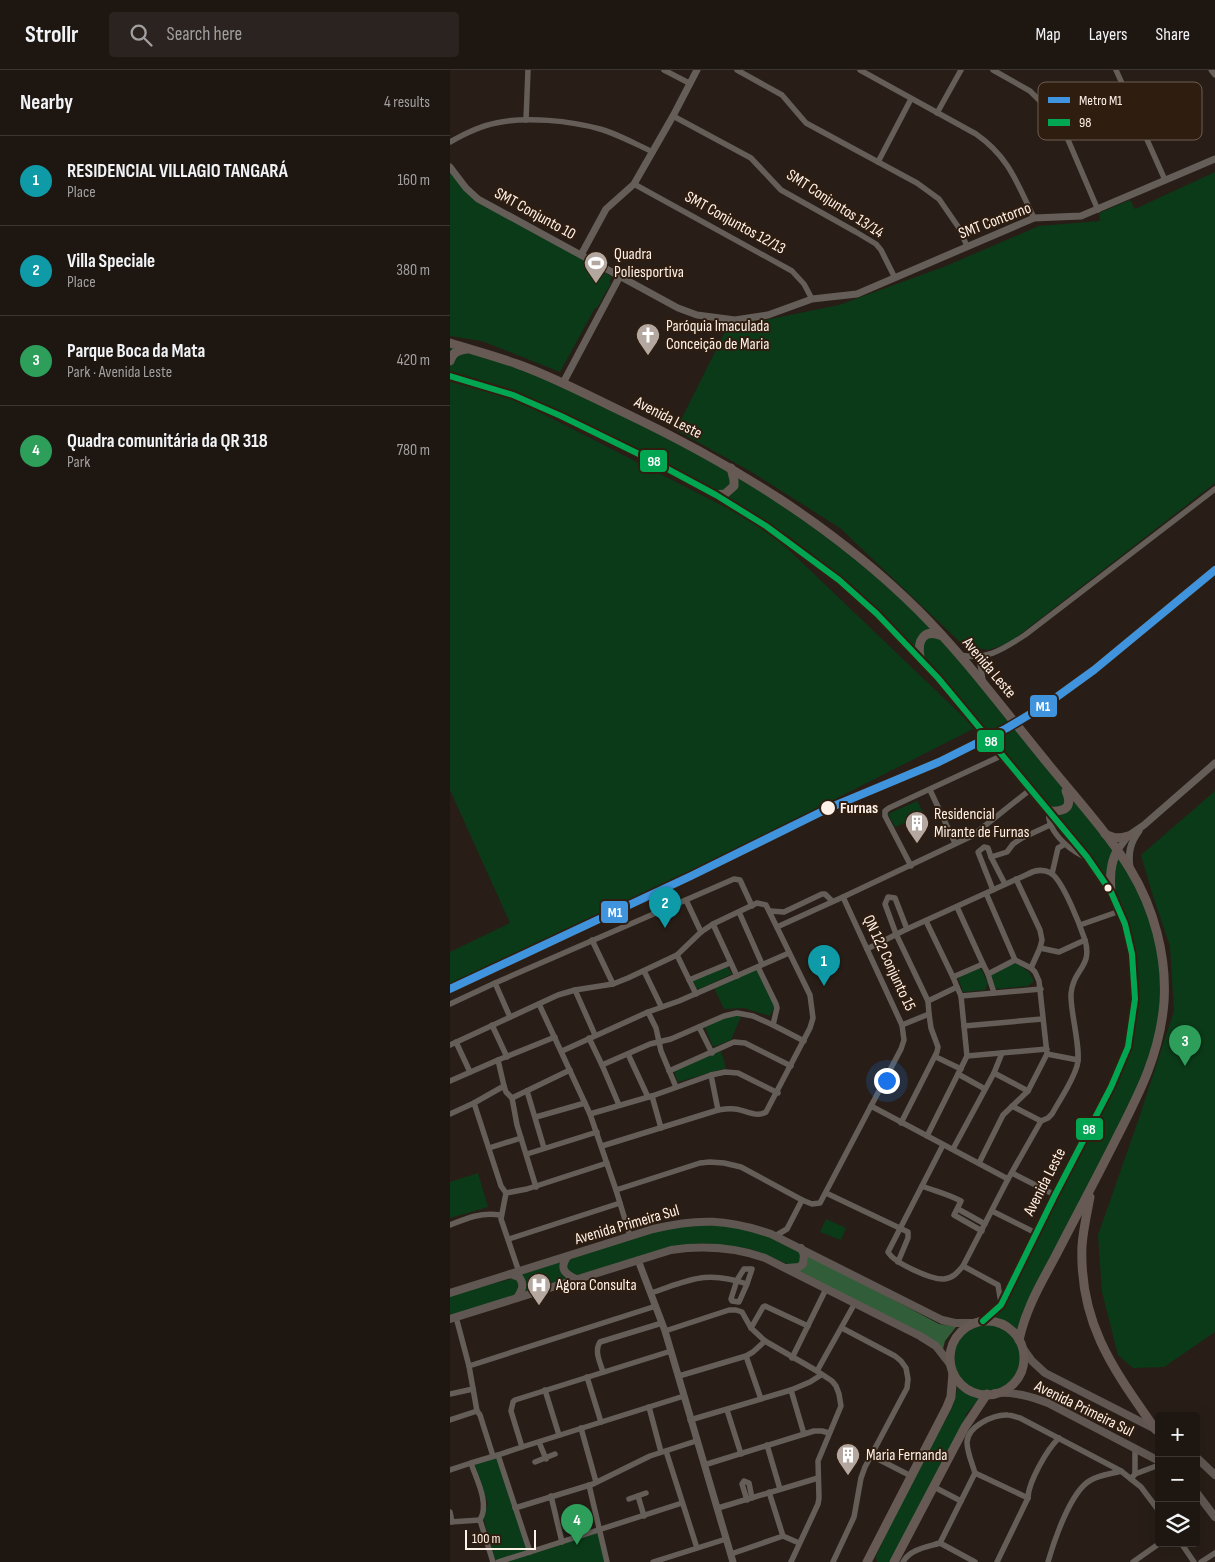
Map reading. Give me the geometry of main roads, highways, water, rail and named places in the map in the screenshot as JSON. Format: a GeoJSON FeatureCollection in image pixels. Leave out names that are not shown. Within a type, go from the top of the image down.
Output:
{"type":"FeatureCollection","features":[{"type":"Feature","properties":{"kind":"main road","name":"Avenida Leste"},"geometry":{"type":"LineString","coordinates":[[450,344],[517,364],[648,424],[731,468],[800,512],[847,546],[892,585],[959,654],[1130,868],[1142,891],[1159,940],[1164,970],[1161,1028],[1144,1084],[1091,1190],[1026,1312],[1021,1343]]}},
{"type":"Feature","properties":{"kind":"main road"},"geometry":{"type":"LineString","coordinates":[[454,377],[450,362],[452,355],[456,352],[470,349]]}},
{"type":"Feature","properties":{"kind":"main road","name":"Avenida Leste"},"geometry":{"type":"LineString","coordinates":[[454,377],[513,395],[615,441],[716,495],[784,538],[838,580],[877,614],[920,657],[1087,857],[1111,892],[1121,911],[1129,938],[1134,976],[1135,999],[1128,1047],[1111,1087],[1001,1305],[979,1322]]}},
{"type":"Feature","properties":{"kind":"main road"},"geometry":{"type":"LineString","coordinates":[[716,495],[725,494],[734,486],[731,468]]}},
{"type":"Feature","properties":{"kind":"main road"},"geometry":{"type":"LineString","coordinates":[[920,657],[920,642],[923,636],[937,634],[944,637]]}},
{"type":"Feature","properties":{"kind":"main road"},"geometry":{"type":"LineString","coordinates":[[1049,811],[1064,810],[1070,803],[1060,778]]}},
{"type":"Feature","properties":{"kind":"main road"},"geometry":{"type":"LineString","coordinates":[[1104,834],[1120,839],[1128,836]]}},
{"type":"Feature","properties":{"kind":"main road"},"geometry":{"type":"LineString","coordinates":[[1111,892],[1112,859],[1117,851]]}},
{"type":"Feature","properties":{"kind":"main road"},"geometry":{"type":"LineString","coordinates":[[1091,1190],[1082,1245],[1082,1270],[1086,1302],[1103,1349],[1115,1371],[1155,1428]]}},
{"type":"Feature","properties":{"kind":"main road","name":"Avenida Primeira Sul"},"geometry":{"type":"LineString","coordinates":[[450,1293],[630,1236],[676,1224],[696,1221],[719,1221],[742,1225],[775,1236],[942,1320],[955,1323],[979,1322]]}},
{"type":"Feature","properties":{"kind":"main road"},"geometry":{"type":"LineString","coordinates":[[453,1318],[638,1260],[684,1248],[700,1246],[728,1248],[758,1256],[785,1268],[920,1336],[936,1346],[952,1368],[957,1379],[970,1390],[991,1394]]}},
{"type":"Feature","properties":{"kind":"main road"},"geometry":{"type":"LineString","coordinates":[[785,1268],[794,1268],[803,1264],[804,1259],[801,1248]]}},
{"type":"Feature","properties":{"kind":"main road"},"geometry":{"type":"LineString","coordinates":[[567,1257],[563,1264],[563,1270],[576,1279]]}},
{"type":"Feature","properties":{"kind":"main road"},"geometry":{"type":"LineString","coordinates":[[510,1274],[519,1278],[522,1283],[522,1290],[518,1298]]}},
{"type":"Feature","properties":{"kind":"main road"},"geometry":{"type":"LineString","coordinates":[[866,1562],[872,1557],[951,1397],[952,1347],[955,1339],[960,1332],[979,1322],[1000,1323],[1014,1333],[1021,1343],[1023,1364],[1021,1372],[1010,1386],[991,1394],[965,1427],[894,1562]]}},
{"type":"Feature","properties":{"kind":"main road","name":"Avenida Primeira Sul"},"geometry":{"type":"LineString","coordinates":[[1021,1343],[1032,1361],[1045,1373],[1155,1430]]}},
{"type":"Feature","properties":{"kind":"main road","name":"Avenida Primeira Sul"},"geometry":{"type":"LineString","coordinates":[[991,1394],[1008,1392],[1030,1396],[1048,1403],[1155,1461]]}},
{"type":"Feature","properties":{"kind":"main road"},"geometry":{"type":"LineString","coordinates":[[1200,1461],[1215,1475]]}},
{"type":"Feature","properties":{"kind":"main road"},"geometry":{"type":"LineString","coordinates":[[1200,1497],[1215,1517]]}},
{"type":"Feature","properties":{"kind":"metro line","name":"M1"},"geometry":{"type":"LineString","coordinates":[[450,989],[691,876],[829,808],[939,762],[1007,728],[1047,704],[1094,670],[1215,570]]}},
{"type":"Feature","properties":{"kind":"place","name":"Quadra Poliesportiva"},"geometry":{"type":"Point","coordinates":[596,284]}},
{"type":"Feature","properties":{"kind":"place","name":"Paróquia Imaculada Conceição de Maria"},"geometry":{"type":"Point","coordinates":[648,356]}},
{"type":"Feature","properties":{"kind":"place","name":"Furnas"},"geometry":{"type":"Point","coordinates":[828,808]}},
{"type":"Feature","properties":{"kind":"place","name":"Residencial Mirante de Furnas"},"geometry":{"type":"Point","coordinates":[917,844]}},
{"type":"Feature","properties":{"kind":"place","name":"Villa Speciale"},"geometry":{"type":"Point","coordinates":[665,928]}},
{"type":"Feature","properties":{"kind":"place","name":"RESIDENCIAL VILLAGIO TANGARÁ"},"geometry":{"type":"Point","coordinates":[824,986]}},
{"type":"Feature","properties":{"kind":"place","name":"Parque Boca da Mata"},"geometry":{"type":"Point","coordinates":[1185,1066]}},
{"type":"Feature","properties":{"kind":"place","name":"Agora Consulta"},"geometry":{"type":"Point","coordinates":[539,1306]}},
{"type":"Feature","properties":{"kind":"place","name":"Maria Fernanda"},"geometry":{"type":"Point","coordinates":[848,1476]}},
{"type":"Feature","properties":{"kind":"place","name":"Quadra comunitária da QR 318"},"geometry":{"type":"Point","coordinates":[577,1545]}}]}
